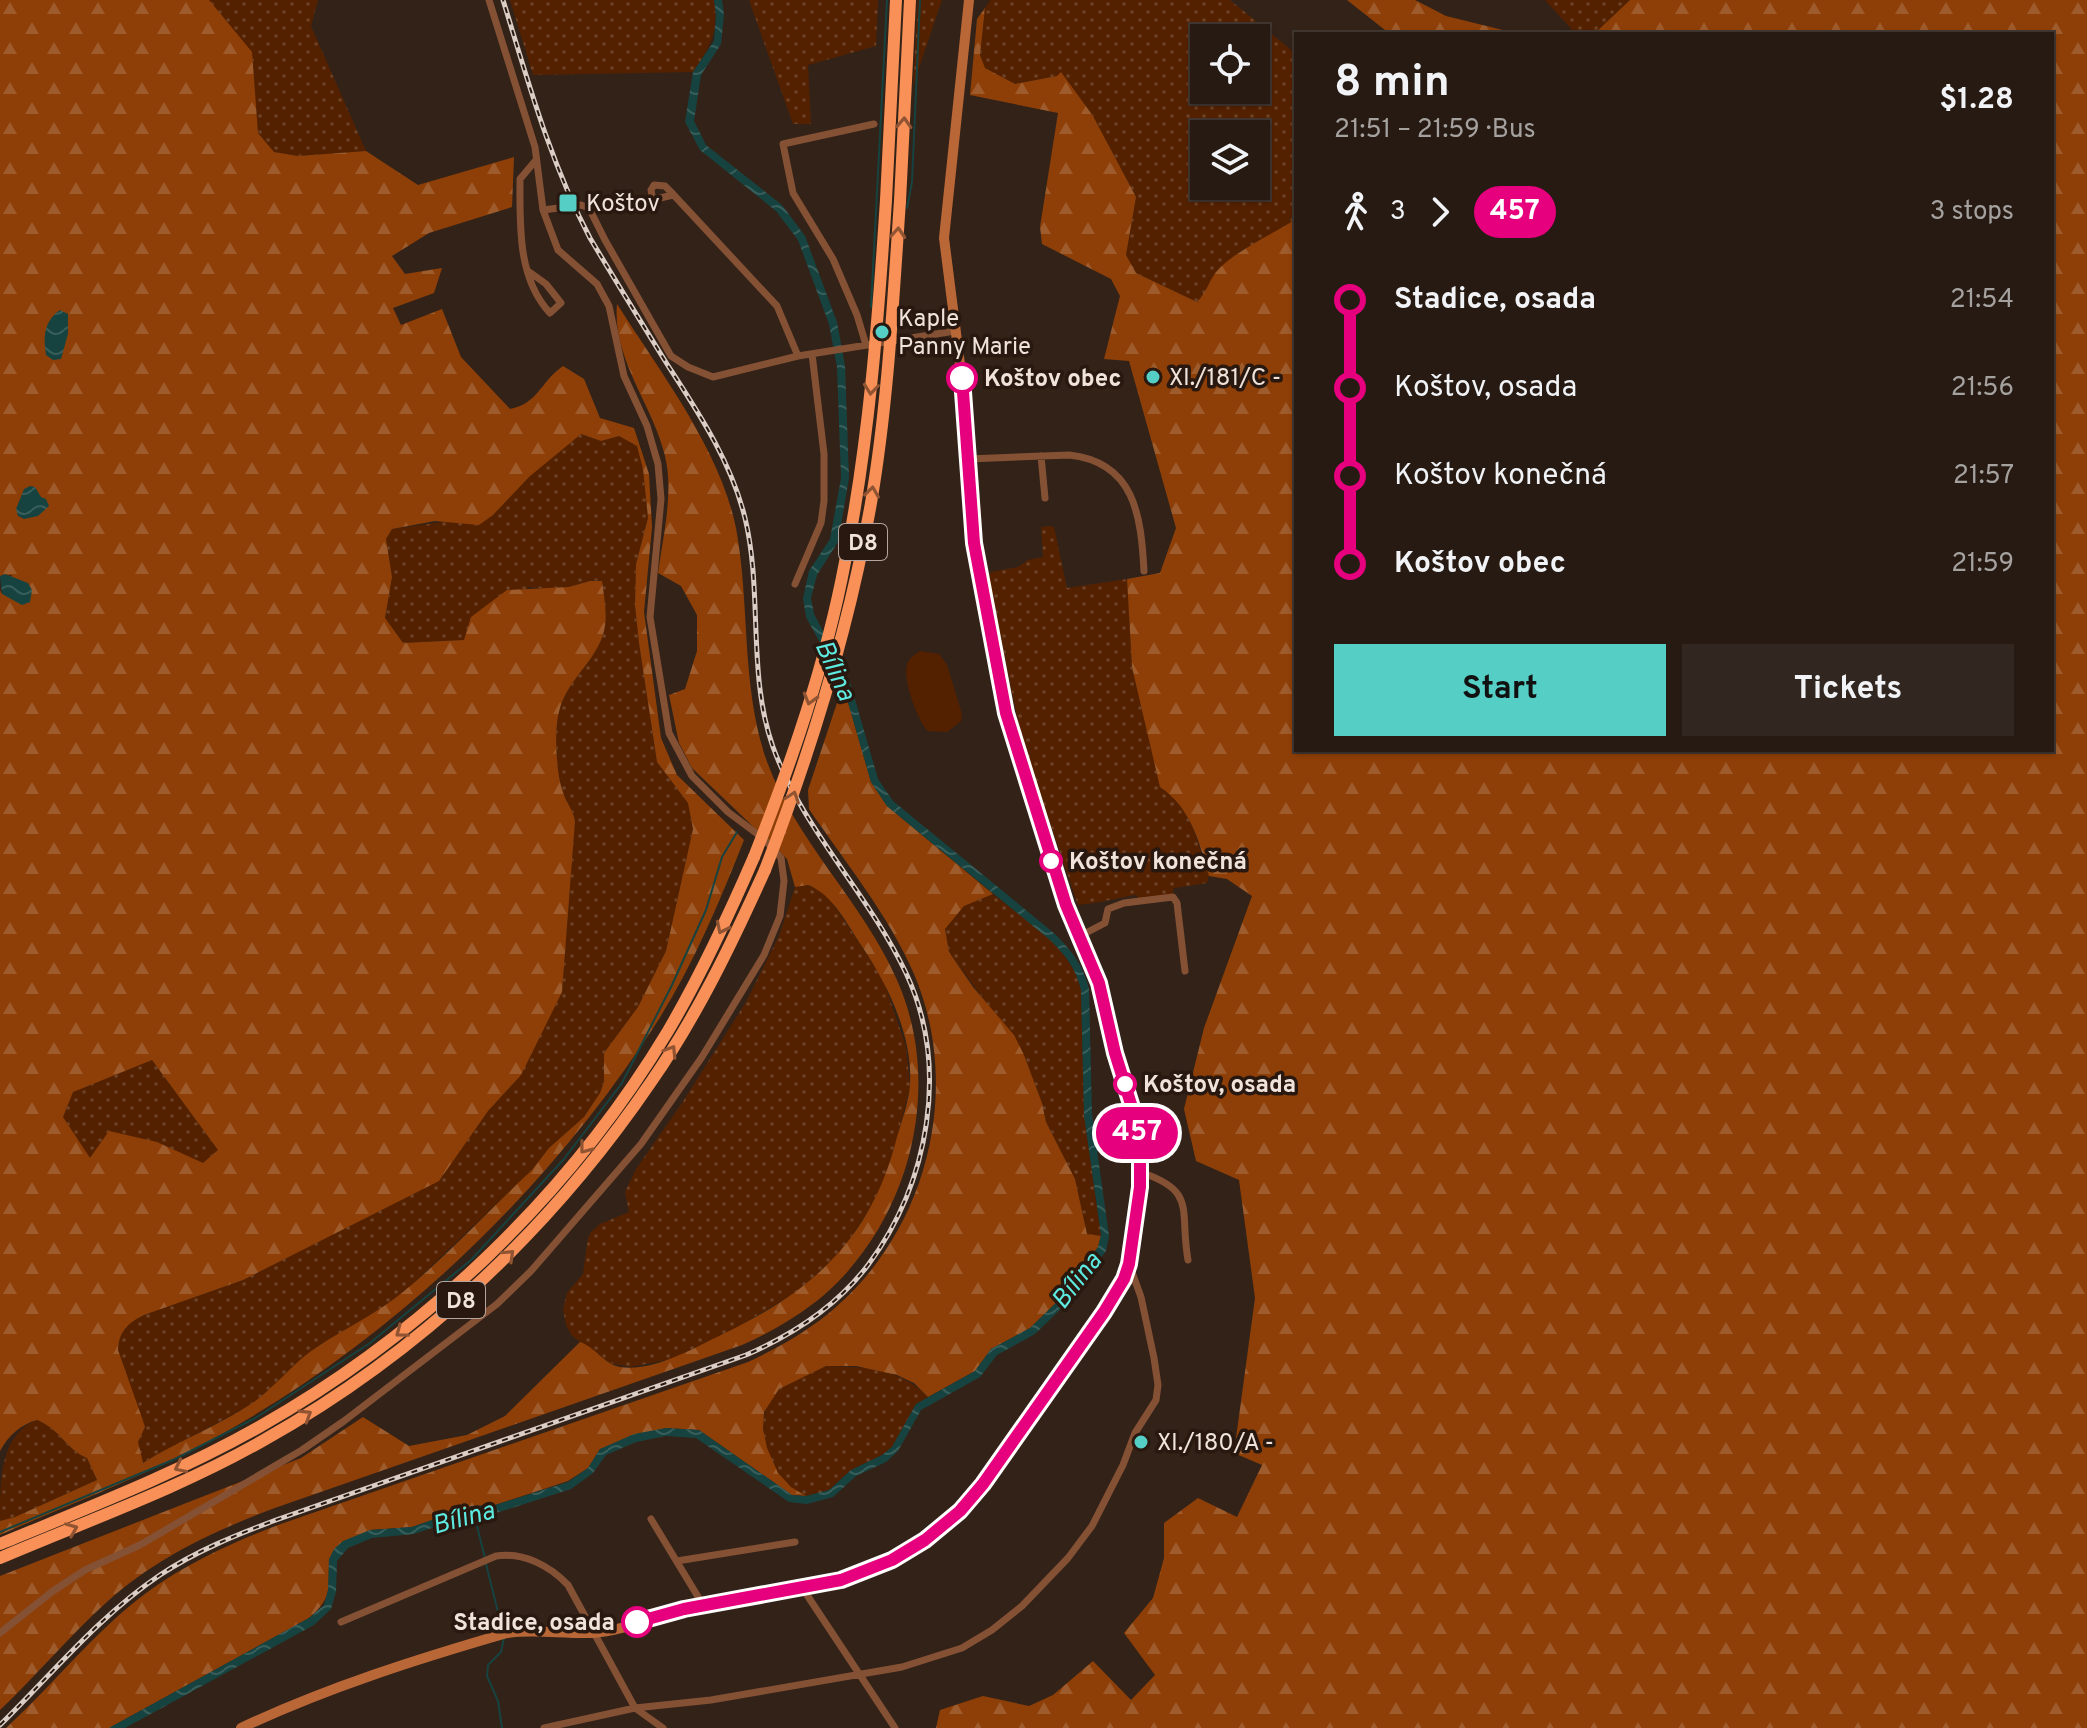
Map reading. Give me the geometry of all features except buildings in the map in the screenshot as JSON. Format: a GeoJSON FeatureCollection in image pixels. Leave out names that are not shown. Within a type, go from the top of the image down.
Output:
{"type":"FeatureCollection","features":[{"type":"Feature","properties":{"kind":"highway","name":"D8"},"geometry":{"type":"LineString","coordinates":[[0,1558],[163,1491],[264,1440],[365,1375],[466,1295],[514,1251],[584,1172],[652,1081],[703,998],[765,870],[802,769],[844,629],[871,504],[890,345],[896,0]]}},
{"type":"Feature","properties":{"kind":"highway","name":"D8"},"geometry":{"type":"LineString","coordinates":[[0,1544],[158,1478],[258,1428],[409,1326],[506,1238],[574,1162],[640,1073],[690,991],[754,857],[798,740],[845,565],[868,424],[893,200],[910,0]]}},
{"type":"Feature","properties":{"kind":"main road"},"geometry":{"type":"LineString","coordinates":[[241,1728],[322,1693],[502,1635],[540,1631],[592,1633],[703,1605],[803,1589],[856,1575],[892,1560],[925,1540],[960,1511],[983,1484],[1124,1279],[1138,1213],[1140,1172],[1135,1117],[1115,1053],[1105,1001],[1078,937],[1006,713],[974,543],[964,396],[944,238],[969,0]]}},
{"type":"Feature","properties":{"kind":"street"},"geometry":{"type":"LineString","coordinates":[[0,1633],[85,1570],[140,1545],[302,1450],[497,1304],[531,1271],[641,1144],[702,1057],[764,955],[780,916],[784,881],[781,858],[764,839],[728,812],[692,776],[669,733],[650,617],[661,499],[658,464],[647,426],[624,376],[609,306],[597,284],[558,250],[543,210],[535,147],[489,0]]}},
{"type":"Feature","properties":{"kind":"street"},"geometry":{"type":"LineString","coordinates":[[864,346],[857,315],[833,259],[793,193],[783,144],[874,124]]}},
{"type":"Feature","properties":{"kind":"street"},"geometry":{"type":"LineString","coordinates":[[528,271],[546,284],[561,303],[550,313],[538,301],[528,271],[522,251],[520,179],[536,160]]}},
{"type":"Feature","properties":{"kind":"street"},"geometry":{"type":"LineString","coordinates":[[673,195],[777,306],[798,356]]}},
{"type":"Feature","properties":{"kind":"street"},"geometry":{"type":"LineString","coordinates":[[543,210],[581,205],[589,208],[671,356],[713,377],[798,356],[955,331]]}},
{"type":"Feature","properties":{"kind":"street"},"geometry":{"type":"LineString","coordinates":[[795,584],[821,523],[824,501],[824,454],[812,354]]}},
{"type":"Feature","properties":{"kind":"street"},"geometry":{"type":"LineString","coordinates":[[1041,456],[1045,498]]}},
{"type":"Feature","properties":{"kind":"street"},"geometry":{"type":"LineString","coordinates":[[968,459],[1077,456],[1116,472],[1128,489],[1140,519],[1144,571]]}},
{"type":"Feature","properties":{"kind":"street"},"geometry":{"type":"LineString","coordinates":[[1078,937],[1105,923],[1108,909],[1124,903],[1173,897],[1177,903],[1185,971]]}},
{"type":"Feature","properties":{"kind":"street"},"geometry":{"type":"LineString","coordinates":[[1140,1172],[1164,1180],[1178,1190],[1184,1211],[1188,1260]]}},
{"type":"Feature","properties":{"kind":"street"},"geometry":{"type":"LineString","coordinates":[[544,1728],[635,1708],[711,1700],[902,1667],[941,1657],[992,1630],[1042,1586],[1092,1526],[1123,1465],[1135,1433],[1156,1400],[1158,1385],[1154,1358],[1141,1297],[1129,1264]]}},
{"type":"Feature","properties":{"kind":"street"},"geometry":{"type":"LineString","coordinates":[[651,1519],[703,1605]]}},
{"type":"Feature","properties":{"kind":"street"},"geometry":{"type":"LineString","coordinates":[[677,1561],[795,1542]]}},
{"type":"Feature","properties":{"kind":"street"},"geometry":{"type":"LineString","coordinates":[[341,1622],[496,1556],[509,1555],[553,1570],[568,1585],[635,1708],[663,1728]]}},
{"type":"Feature","properties":{"kind":"street"},"geometry":{"type":"LineString","coordinates":[[803,1589],[895,1728]]}},
{"type":"Feature","properties":{"kind":"shaded area"},"geometry":{"type":"Polygon","coordinates":[[[209,0],[318,0],[311,26],[366,151],[298,156],[274,152],[258,133],[256,109],[209,0]]]}},
{"type":"Feature","properties":{"kind":"shaded area"},"geometry":{"type":"Polygon","coordinates":[[[510,0],[714,0],[714,30],[709,46],[693,72],[533,75],[510,0]]]}},
{"type":"Feature","properties":{"kind":"shaded area"},"geometry":{"type":"Polygon","coordinates":[[[749,0],[878,0],[876,46],[808,65],[811,124],[793,124],[749,0]]]}},
{"type":"Feature","properties":{"kind":"shaded area"},"geometry":{"type":"Polygon","coordinates":[[[918,0],[942,0],[913,86],[918,0]]]}},
{"type":"Feature","properties":{"kind":"shaded area"},"geometry":{"type":"Polygon","coordinates":[[[990,0],[1230,0],[1259,24],[1190,24],[1190,104],[1270,104],[1270,33],[1294,52],[1294,227],[1293,221],[1242,250],[1214,275],[1209,290],[1197,302],[1136,273],[1126,255],[1136,197],[1093,116],[1061,73],[1015,84],[985,68],[980,55],[985,8],[990,0]]]}},
{"type":"Feature","properties":{"kind":"shaded area"},"geometry":{"type":"Polygon","coordinates":[[[1545,0],[1630,0],[1596,32],[1574,32],[1545,0]]]}},
{"type":"Feature","properties":{"kind":"shaded area"},"geometry":{"type":"Polygon","coordinates":[[[580,434],[601,441],[619,436],[637,446],[643,469],[648,518],[636,564],[635,605],[639,643],[657,762],[688,803],[693,829],[666,951],[638,1007],[604,1053],[604,1082],[600,1093],[584,1117],[549,1148],[532,1170],[404,1292],[362,1323],[319,1345],[274,1388],[249,1406],[142,1463],[118,1350],[125,1328],[144,1315],[243,1280],[442,1178],[488,1111],[514,1083],[562,992],[575,821],[559,775],[557,720],[568,690],[595,652],[604,631],[606,612],[602,581],[559,589],[529,587],[464,640],[403,643],[385,619],[392,577],[386,539],[392,529],[493,515],[529,477],[580,434]]]}},
{"type":"Feature","properties":{"kind":"shaded area"},"geometry":{"type":"Polygon","coordinates":[[[1041,527],[1054,527],[1067,588],[1127,579],[1132,667],[1170,794],[1190,818],[1209,876],[1207,883],[1174,888],[1172,895],[1138,902],[1137,895],[1134,895],[1078,905],[1022,741],[988,576],[991,572],[1018,567],[1028,560],[1043,557],[1041,527]]]}},
{"type":"Feature","properties":{"kind":"shaded area"},"geometry":{"type":"Polygon","coordinates":[[[920,651],[939,654],[947,665],[962,714],[961,721],[947,732],[928,731],[912,700],[906,671],[910,659],[920,651]]]}},
{"type":"Feature","properties":{"kind":"shaded area"},"geometry":{"type":"Polygon","coordinates":[[[803,885],[828,896],[883,979],[906,1047],[910,1086],[889,1171],[879,1194],[843,1250],[801,1289],[736,1328],[675,1358],[631,1367],[610,1363],[572,1336],[563,1309],[567,1293],[583,1274],[588,1238],[600,1224],[629,1212],[625,1192],[636,1169],[746,1002],[779,936],[795,887],[803,885]]]}},
{"type":"Feature","properties":{"kind":"shaded area"},"geometry":{"type":"Polygon","coordinates":[[[993,894],[1046,936],[1076,974],[1081,990],[1084,1115],[1101,1236],[1087,1234],[1075,1179],[1046,1122],[1024,1055],[949,952],[945,929],[964,906],[993,894]]]}},
{"type":"Feature","properties":{"kind":"shaded area"},"geometry":{"type":"Polygon","coordinates":[[[152,1060],[218,1150],[203,1164],[157,1142],[90,1159],[63,1117],[73,1091],[152,1060]]]}},
{"type":"Feature","properties":{"kind":"shaded area"},"geometry":{"type":"Polygon","coordinates":[[[826,1366],[881,1371],[906,1380],[928,1397],[916,1404],[892,1447],[851,1470],[829,1490],[806,1496],[784,1480],[772,1463],[765,1441],[764,1417],[772,1396],[781,1388],[826,1366]]]}},
{"type":"Feature","properties":{"kind":"shaded area"},"geometry":{"type":"Polygon","coordinates":[[[37,1420],[87,1458],[97,1480],[0,1521],[2,1475],[9,1447],[25,1427],[37,1420]]]}},
{"type":"Feature","properties":{"kind":"green space"},"geometry":{"type":"Polygon","coordinates":[[[0,0],[209,0],[252,52],[258,133],[274,152],[298,156],[366,151],[418,185],[514,157],[512,207],[429,233],[392,256],[405,274],[442,268],[434,293],[393,308],[401,325],[442,309],[461,357],[510,409],[527,402],[563,366],[584,379],[600,418],[634,428],[649,474],[652,527],[644,612],[661,738],[677,775],[744,840],[706,931],[659,1019],[568,1144],[516,1203],[460,1258],[340,1358],[276,1402],[184,1454],[0,1535],[0,1521],[97,1480],[87,1458],[37,1420],[16,1431],[0,1451],[0,590],[2,594],[12,575],[0,576],[0,0]],[[581,434],[529,477],[493,515],[479,525],[435,521],[392,529],[386,539],[392,577],[385,618],[403,643],[464,640],[471,617],[507,590],[569,587],[602,581],[606,612],[604,631],[595,652],[568,690],[557,720],[559,775],[575,821],[562,992],[521,1075],[488,1111],[439,1181],[243,1280],[144,1315],[125,1328],[118,1350],[145,1427],[138,1442],[143,1463],[251,1404],[311,1351],[393,1300],[532,1170],[549,1148],[584,1117],[600,1093],[604,1082],[604,1053],[638,1007],[666,951],[693,829],[688,803],[657,762],[639,643],[635,605],[636,564],[648,518],[643,469],[637,446],[619,436],[601,441],[581,434]],[[152,1060],[73,1092],[63,1117],[90,1158],[109,1131],[157,1142],[203,1163],[218,1150],[152,1060]]]}},
{"type":"Feature","properties":{"kind":"green space"},"geometry":{"type":"Polygon","coordinates":[[[1347,0],[1415,0],[1446,16],[1511,32],[1387,32],[1347,0]]]}},
{"type":"Feature","properties":{"kind":"green space"},"geometry":{"type":"Polygon","coordinates":[[[1630,0],[2087,0],[2087,1728],[936,1728],[940,1710],[983,1696],[1029,1706],[1053,1695],[1093,1661],[1131,1700],[1155,1675],[1124,1633],[1153,1598],[1164,1558],[1164,1523],[1198,1498],[1237,1517],[1262,1465],[1234,1453],[1255,1298],[1239,1180],[1196,1161],[1184,1109],[1204,1028],[1252,896],[1227,879],[1209,876],[1186,815],[1171,795],[1160,787],[1132,667],[1127,579],[1160,573],[1176,528],[1129,361],[1104,359],[1120,296],[1111,279],[1042,244],[1040,227],[1058,113],[970,95],[977,19],[985,8],[980,55],[985,68],[1015,84],[1057,76],[1061,72],[1093,116],[1136,197],[1126,255],[1136,273],[1197,302],[1214,275],[1229,260],[1294,223],[1294,752],[2054,752],[2054,32],[1596,32],[1630,0]]]}},
{"type":"Feature","properties":{"kind":"green space"},"geometry":{"type":"Polygon","coordinates":[[[617,304],[687,412],[717,469],[728,498],[740,556],[752,700],[765,756],[777,786],[882,951],[897,980],[911,1021],[918,1063],[917,1106],[911,1149],[898,1190],[879,1229],[854,1264],[805,1310],[764,1335],[272,1509],[206,1537],[145,1572],[108,1601],[0,1710],[0,1576],[301,1458],[363,1417],[409,1446],[467,1435],[505,1416],[580,1342],[609,1363],[620,1367],[646,1366],[687,1352],[756,1317],[812,1279],[855,1232],[872,1204],[886,1172],[908,1097],[910,1066],[903,1030],[890,995],[833,903],[808,885],[795,887],[787,859],[692,768],[679,743],[669,695],[685,689],[697,651],[697,615],[681,586],[658,573],[667,514],[665,456],[621,344],[617,304]]]}},
{"type":"Feature","properties":{"kind":"green space"},"geometry":{"type":"Polygon","coordinates":[[[843,685],[871,782],[887,806],[993,894],[964,906],[945,929],[949,952],[973,987],[1014,1035],[1042,1103],[1046,1122],[1075,1179],[1087,1234],[1101,1236],[1098,1247],[1062,1297],[1030,1328],[991,1349],[975,1371],[928,1397],[914,1383],[897,1375],[856,1366],[826,1366],[779,1389],[764,1412],[763,1429],[767,1448],[778,1473],[791,1487],[806,1496],[792,1495],[699,1430],[666,1428],[600,1449],[588,1468],[568,1481],[495,1505],[472,1506],[412,1527],[370,1530],[329,1559],[326,1598],[309,1618],[109,1728],[6,1728],[119,1615],[194,1562],[278,1525],[748,1362],[816,1323],[868,1274],[894,1237],[914,1196],[928,1152],[935,1108],[935,1062],[928,1017],[904,952],[879,909],[809,809],[808,790],[843,685]]]}},
{"type":"Feature","properties":{"kind":"water","name":"Bílina"},"geometry":{"type":"Polygon","coordinates":[[[714,0],[722,0],[721,44],[701,75],[694,121],[706,145],[782,205],[805,236],[837,322],[845,366],[849,478],[838,542],[817,575],[811,598],[814,614],[850,682],[878,779],[893,801],[1055,934],[1084,973],[1089,989],[1092,1114],[1109,1236],[1106,1251],[1068,1302],[1035,1334],[997,1355],[980,1377],[921,1410],[898,1451],[886,1462],[856,1476],[833,1497],[807,1504],[789,1502],[696,1438],[666,1436],[636,1442],[606,1455],[593,1473],[571,1489],[496,1513],[473,1514],[414,1534],[372,1538],[348,1548],[337,1561],[336,1592],[331,1609],[314,1625],[125,1728],[109,1728],[309,1618],[324,1605],[329,1559],[343,1541],[370,1530],[412,1527],[472,1506],[495,1505],[568,1482],[588,1468],[600,1449],[634,1434],[666,1428],[699,1430],[792,1495],[806,1496],[829,1490],[851,1470],[892,1447],[916,1404],[975,1371],[991,1349],[1030,1328],[1062,1297],[1098,1247],[1101,1235],[1084,1115],[1081,990],[1076,975],[1066,957],[1050,940],[887,806],[871,782],[843,685],[806,617],[803,598],[809,571],[830,539],[841,478],[837,367],[829,324],[798,240],[776,211],[700,150],[685,122],[693,72],[714,41],[714,0]]]}},
{"type":"Feature","properties":{"kind":"water"},"geometry":{"type":"Polygon","coordinates":[[[60,310],[68,314],[68,334],[61,359],[53,360],[46,355],[45,336],[48,324],[60,310]]]}},
{"type":"Feature","properties":{"kind":"water"},"geometry":{"type":"Polygon","coordinates":[[[35,487],[49,506],[38,516],[24,519],[18,516],[16,509],[24,489],[35,487]]]}},
{"type":"Feature","properties":{"kind":"water"},"geometry":{"type":"Polygon","coordinates":[[[5,574],[28,583],[32,590],[30,602],[22,605],[2,594],[0,576],[5,574]]]}},
{"type":"Feature","properties":{"kind":"waterway"},"geometry":{"type":"LineString","coordinates":[[871,307],[887,0]]}},
{"type":"Feature","properties":{"kind":"waterway"},"geometry":{"type":"LineString","coordinates":[[907,208],[912,182],[920,0]]}},
{"type":"Feature","properties":{"kind":"waterway"},"geometry":{"type":"LineString","coordinates":[[0,1532],[175,1459],[257,1417],[370,1343],[471,1260],[564,1159],[622,1083],[672,985],[706,910],[722,857],[737,832]]}},
{"type":"Feature","properties":{"kind":"waterway","name":"Bílina"},"geometry":{"type":"LineString","coordinates":[[474,1514],[485,1558]]}},
{"type":"Feature","properties":{"kind":"waterway"},"geometry":{"type":"LineString","coordinates":[[486,1564],[503,1632]]}},
{"type":"Feature","properties":{"kind":"waterway"},"geometry":{"type":"LineString","coordinates":[[502,1728],[498,1701],[487,1676],[488,1665],[501,1652],[504,1638]]}},
{"type":"Feature","properties":{"kind":"railway"},"geometry":{"type":"LineString","coordinates":[[0,1725],[117,1609],[160,1575],[202,1551],[276,1520],[746,1355],[797,1329],[842,1294],[868,1265],[889,1233],[906,1198],[918,1161],[926,1124],[929,1085],[927,1047],[920,1009],[891,944],[801,806],[773,747],[760,691],[750,546],[739,497],[712,438],[590,238],[576,209],[541,121],[503,0]]}},
{"type":"Feature","properties":{"kind":"bus line","name":"457"},"geometry":{"type":"LineString","coordinates":[[637,1622],[703,1605],[841,1580],[892,1560],[925,1540],[960,1511],[983,1484],[1104,1312],[1124,1279],[1129,1264],[1140,1187],[1135,1117],[1115,1053],[1105,1001],[1066,905],[1006,713],[971,521],[962,378]]}},
{"type":"Feature","properties":{"kind":"place","name":"Koštov"},"geometry":{"type":"Point","coordinates":[568,203]}},
{"type":"Feature","properties":{"kind":"place","name":"Kaple Panny Marie"},"geometry":{"type":"Point","coordinates":[882,332]}},
{"type":"Feature","properties":{"kind":"place","name":"XI./181/C -"},"geometry":{"type":"Point","coordinates":[1153,377]}},
{"type":"Feature","properties":{"kind":"place","name":"Koštov obec"},"geometry":{"type":"Point","coordinates":[962,378]}},
{"type":"Feature","properties":{"kind":"place","name":"Koštov konečná"},"geometry":{"type":"Point","coordinates":[1051,861]}},
{"type":"Feature","properties":{"kind":"place","name":"Koštov, osada"},"geometry":{"type":"Point","coordinates":[1125,1084]}},
{"type":"Feature","properties":{"kind":"place","name":"XI./180/A -"},"geometry":{"type":"Point","coordinates":[1141,1442]}},
{"type":"Feature","properties":{"kind":"place","name":"Stadice, osada"},"geometry":{"type":"Point","coordinates":[637,1622]}}]}
